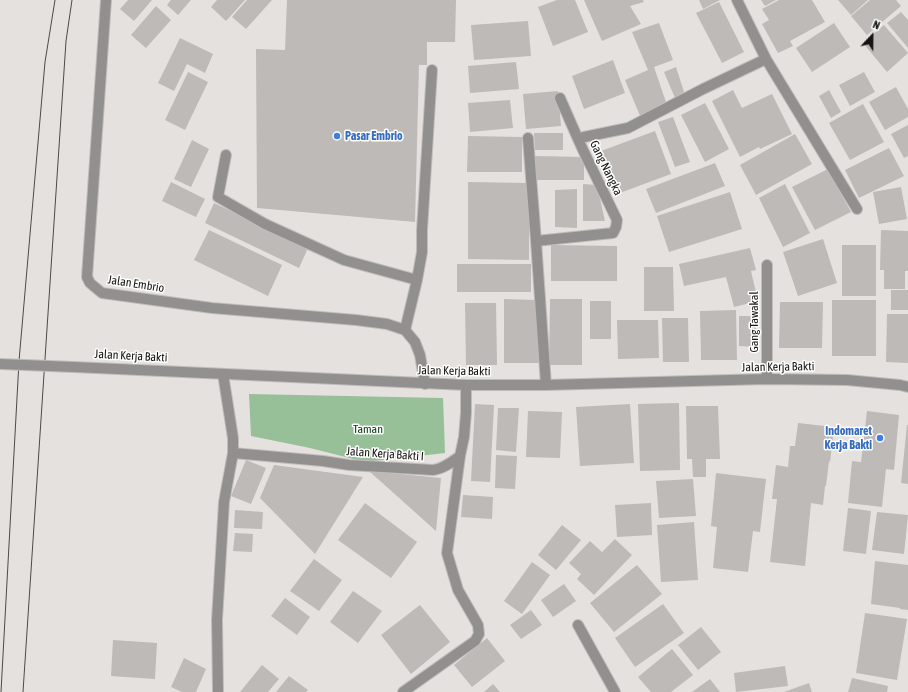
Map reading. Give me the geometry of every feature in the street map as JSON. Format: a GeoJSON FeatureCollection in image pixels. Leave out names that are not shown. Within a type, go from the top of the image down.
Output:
{"type":"FeatureCollection","features":[{"type":"Feature","properties":{"kind":"street","name":"Jalan Embrio"},"geometry":{"type":"LineString","coordinates":[[106,0],[87,277],[90,283],[102,293],[212,308],[371,321],[405,330]]}},
{"type":"Feature","properties":{"kind":"street"},"geometry":{"type":"LineString","coordinates":[[737,0],[766,59],[857,209]]}},
{"type":"Feature","properties":{"kind":"street","name":"Gang Nangka"},"geometry":{"type":"LineString","coordinates":[[536,241],[613,233],[616,227],[617,220],[578,140],[584,137],[628,128],[703,89],[766,59]]}},
{"type":"Feature","properties":{"kind":"street"},"geometry":{"type":"LineString","coordinates":[[426,384],[420,355],[415,342],[405,330],[422,252],[422,223],[432,70]]}},
{"type":"Feature","properties":{"kind":"street"},"geometry":{"type":"LineString","coordinates":[[560,98],[578,140]]}},
{"type":"Feature","properties":{"kind":"street"},"geometry":{"type":"LineString","coordinates":[[528,138],[546,385]]}},
{"type":"Feature","properties":{"kind":"street"},"geometry":{"type":"LineString","coordinates":[[226,155],[218,197],[264,224],[344,260],[417,280]]}},
{"type":"Feature","properties":{"kind":"street","name":"Gang Tawakal"},"geometry":{"type":"LineString","coordinates":[[767,265],[768,379]]}},
{"type":"Feature","properties":{"kind":"street","name":"Jalan Kerja Bakti"},"geometry":{"type":"LineString","coordinates":[[0,364],[426,384],[546,385],[768,379],[847,380],[908,387]]}},
{"type":"Feature","properties":{"kind":"street"},"geometry":{"type":"LineString","coordinates":[[218,692],[217,620],[224,502],[233,453],[233,438],[223,374]]}},
{"type":"Feature","properties":{"kind":"street"},"geometry":{"type":"LineString","coordinates":[[403,692],[475,642],[479,634],[478,625],[458,590],[447,553],[460,456],[464,437],[466,385]]}},
{"type":"Feature","properties":{"kind":"street","name":"Jalan Kerja Bakti I"},"geometry":{"type":"LineString","coordinates":[[233,453],[323,461],[349,465],[433,470],[437,470],[460,456]]}},
{"type":"Feature","properties":{"kind":"street"},"geometry":{"type":"LineString","coordinates":[[578,625],[615,692]]}},
{"type":"Feature","properties":{"kind":"green space","name":"Taman"},"geometry":{"type":"Polygon","coordinates":[[[249,394],[443,398],[445,453],[365,462],[310,448],[251,436],[249,394]]]}},
{"type":"Feature","properties":{"kind":"building"},"geometry":{"type":"Polygon","coordinates":[[[128,0],[152,0],[134,21],[120,9],[128,0]]]}},
{"type":"Feature","properties":{"kind":"building"},"geometry":{"type":"Polygon","coordinates":[[[171,0],[191,0],[178,15],[167,5],[171,0]]]}},
{"type":"Feature","properties":{"kind":"building"},"geometry":{"type":"Polygon","coordinates":[[[217,0],[245,0],[226,21],[211,7],[217,0]]]}},
{"type":"Feature","properties":{"kind":"building"},"geometry":{"type":"Polygon","coordinates":[[[247,0],[272,0],[246,29],[232,17],[247,0]]]}},
{"type":"Feature","properties":{"kind":"building","name":"Pasar Embrio"},"geometry":{"type":"Polygon","coordinates":[[[287,0],[456,0],[455,42],[427,42],[427,65],[419,65],[415,222],[257,208],[256,49],[285,50],[287,0]]]}},
{"type":"Feature","properties":{"kind":"building"},"geometry":{"type":"Polygon","coordinates":[[[557,0],[575,0],[588,32],[553,46],[538,7],[557,0]]]}},
{"type":"Feature","properties":{"kind":"building"},"geometry":{"type":"Polygon","coordinates":[[[584,0],[643,0],[644,2],[630,6],[641,24],[602,41],[584,0]]]}},
{"type":"Feature","properties":{"kind":"building"},"geometry":{"type":"Polygon","coordinates":[[[699,0],[720,0],[703,9],[699,0]]]}},
{"type":"Feature","properties":{"kind":"building"},"geometry":{"type":"Polygon","coordinates":[[[761,0],[776,0],[765,6],[761,0]]]}},
{"type":"Feature","properties":{"kind":"building"},"geometry":{"type":"Polygon","coordinates":[[[779,0],[812,0],[825,22],[790,41],[793,46],[778,53],[762,24],[769,20],[762,9],[779,0]]]}},
{"type":"Feature","properties":{"kind":"building"},"geometry":{"type":"Polygon","coordinates":[[[838,0],[868,0],[851,15],[838,0]]]}},
{"type":"Feature","properties":{"kind":"building"},"geometry":{"type":"Polygon","coordinates":[[[870,0],[896,0],[901,6],[867,35],[851,16],[870,0]]]}},
{"type":"Feature","properties":{"kind":"building"},"geometry":{"type":"Polygon","coordinates":[[[719,2],[744,52],[722,63],[696,13],[719,2]]]}},
{"type":"Feature","properties":{"kind":"building"},"geometry":{"type":"Polygon","coordinates":[[[156,6],[171,20],[146,48],[131,35],[156,6]]]}},
{"type":"Feature","properties":{"kind":"building"},"geometry":{"type":"Polygon","coordinates":[[[901,12],[908,20],[908,48],[887,23],[901,12]]]}},
{"type":"Feature","properties":{"kind":"building"},"geometry":{"type":"Polygon","coordinates":[[[528,21],[531,56],[474,60],[471,25],[528,21]]]}},
{"type":"Feature","properties":{"kind":"building"},"geometry":{"type":"Polygon","coordinates":[[[659,23],[673,60],[654,67],[667,105],[641,118],[625,80],[648,70],[632,32],[659,23]]]}},
{"type":"Feature","properties":{"kind":"building"},"geometry":{"type":"Polygon","coordinates":[[[834,23],[850,47],[812,72],[796,48],[834,23]]]}},
{"type":"Feature","properties":{"kind":"building"},"geometry":{"type":"Polygon","coordinates":[[[884,25],[908,53],[887,72],[863,43],[884,25]]]}},
{"type":"Feature","properties":{"kind":"building"},"geometry":{"type":"Polygon","coordinates":[[[180,38],[213,54],[205,73],[187,64],[174,91],[158,83],[180,38]]]}},
{"type":"Feature","properties":{"kind":"building"},"geometry":{"type":"Polygon","coordinates":[[[613,60],[625,93],[584,109],[572,76],[613,60]]]}},
{"type":"Feature","properties":{"kind":"building"},"geometry":{"type":"Polygon","coordinates":[[[516,62],[519,89],[470,93],[468,66],[516,62]]]}},
{"type":"Feature","properties":{"kind":"building"},"geometry":{"type":"Polygon","coordinates":[[[676,67],[684,92],[675,98],[664,72],[676,67]]]}},
{"type":"Feature","properties":{"kind":"building"},"geometry":{"type":"Polygon","coordinates":[[[188,72],[208,82],[185,130],[165,120],[188,72]]]}},
{"type":"Feature","properties":{"kind":"building"},"geometry":{"type":"Polygon","coordinates":[[[864,72],[875,92],[850,106],[839,85],[864,72]]]}},
{"type":"Feature","properties":{"kind":"building"},"geometry":{"type":"Polygon","coordinates":[[[896,87],[908,109],[908,117],[885,130],[869,102],[896,87]]]}},
{"type":"Feature","properties":{"kind":"building"},"geometry":{"type":"Polygon","coordinates":[[[733,90],[742,108],[772,94],[792,134],[760,149],[759,147],[740,157],[712,101],[733,90]]]}},
{"type":"Feature","properties":{"kind":"building"},"geometry":{"type":"Polygon","coordinates":[[[829,90],[841,112],[831,118],[819,96],[829,90]]]}},
{"type":"Feature","properties":{"kind":"building"},"geometry":{"type":"Polygon","coordinates":[[[558,91],[561,126],[526,129],[523,94],[558,91]]]}},
{"type":"Feature","properties":{"kind":"building"},"geometry":{"type":"Polygon","coordinates":[[[510,100],[513,128],[470,132],[468,103],[510,100]]]}},
{"type":"Feature","properties":{"kind":"building"},"geometry":{"type":"Polygon","coordinates":[[[705,103],[729,149],[705,162],[681,115],[705,103]]]}},
{"type":"Feature","properties":{"kind":"building"},"geometry":{"type":"Polygon","coordinates":[[[863,104],[884,142],[850,160],[829,123],[863,104]]]}},
{"type":"Feature","properties":{"kind":"building"},"geometry":{"type":"Polygon","coordinates":[[[673,117],[690,162],[675,167],[658,122],[673,117]]]}},
{"type":"Feature","properties":{"kind":"building"},"geometry":{"type":"Polygon","coordinates":[[[908,125],[908,156],[904,158],[891,134],[908,125]]]}},
{"type":"Feature","properties":{"kind":"building"},"geometry":{"type":"Polygon","coordinates":[[[655,131],[671,174],[617,194],[601,151],[655,131]]]}},
{"type":"Feature","properties":{"kind":"building"},"geometry":{"type":"Polygon","coordinates":[[[534,133],[563,133],[563,150],[535,150],[534,133]]]}},
{"type":"Feature","properties":{"kind":"building"},"geometry":{"type":"Polygon","coordinates":[[[795,134],[812,164],[756,195],[740,165],[795,134]]]}},
{"type":"Feature","properties":{"kind":"building"},"geometry":{"type":"Polygon","coordinates":[[[468,136],[522,137],[522,172],[467,172],[468,136]]]}},
{"type":"Feature","properties":{"kind":"building"},"geometry":{"type":"Polygon","coordinates":[[[192,140],[209,149],[191,187],[174,179],[192,140]]]}},
{"type":"Feature","properties":{"kind":"building"},"geometry":{"type":"Polygon","coordinates":[[[889,148],[904,176],[859,198],[845,170],[889,148]]]}},
{"type":"Feature","properties":{"kind":"building"},"geometry":{"type":"Polygon","coordinates":[[[535,156],[584,157],[584,180],[535,180],[535,156]]]}},
{"type":"Feature","properties":{"kind":"building"},"geometry":{"type":"Polygon","coordinates":[[[715,163],[725,186],[656,213],[646,189],[715,163]]]}},
{"type":"Feature","properties":{"kind":"building"},"geometry":{"type":"Polygon","coordinates":[[[828,169],[851,212],[815,230],[792,187],[828,169]]]}},
{"type":"Feature","properties":{"kind":"building"},"geometry":{"type":"Polygon","coordinates":[[[171,182],[205,199],[196,217],[162,201],[171,182]]]}},
{"type":"Feature","properties":{"kind":"building"},"geometry":{"type":"Polygon","coordinates":[[[468,182],[529,183],[529,260],[468,259],[468,182]]]}},
{"type":"Feature","properties":{"kind":"building"},"geometry":{"type":"Polygon","coordinates":[[[583,184],[597,185],[605,221],[583,221],[583,184]]]}},
{"type":"Feature","properties":{"kind":"building"},"geometry":{"type":"Polygon","coordinates":[[[785,184],[810,233],[783,247],[759,198],[785,184]]]}},
{"type":"Feature","properties":{"kind":"building"},"geometry":{"type":"Polygon","coordinates":[[[901,187],[907,219],[879,224],[873,192],[901,187]]]}},
{"type":"Feature","properties":{"kind":"building"},"geometry":{"type":"Polygon","coordinates":[[[577,189],[577,228],[555,227],[555,190],[577,189]]]}},
{"type":"Feature","properties":{"kind":"building"},"geometry":{"type":"Polygon","coordinates":[[[730,192],[742,229],[669,252],[657,216],[730,192]]]}},
{"type":"Feature","properties":{"kind":"building"},"geometry":{"type":"Polygon","coordinates":[[[214,203],[308,248],[299,268],[205,223],[214,203]]]}},
{"type":"Feature","properties":{"kind":"building"},"geometry":{"type":"Polygon","coordinates":[[[209,230],[282,265],[268,296],[194,260],[209,230]]]}},
{"type":"Feature","properties":{"kind":"building"},"geometry":{"type":"Polygon","coordinates":[[[881,230],[908,231],[908,271],[905,271],[905,289],[884,289],[884,270],[880,270],[881,230]]]}},
{"type":"Feature","properties":{"kind":"building"},"geometry":{"type":"Polygon","coordinates":[[[823,239],[837,283],[798,296],[783,252],[823,239]]]}},
{"type":"Feature","properties":{"kind":"building"},"geometry":{"type":"Polygon","coordinates":[[[551,245],[617,246],[617,281],[551,281],[551,245]]]}},
{"type":"Feature","properties":{"kind":"building"},"geometry":{"type":"Polygon","coordinates":[[[842,245],[876,245],[876,296],[842,296],[842,245]]]}},
{"type":"Feature","properties":{"kind":"building"},"geometry":{"type":"Polygon","coordinates":[[[750,248],[756,270],[751,271],[758,301],[734,307],[726,277],[684,286],[679,264],[750,248]]]}},
{"type":"Feature","properties":{"kind":"building"},"geometry":{"type":"Polygon","coordinates":[[[457,264],[531,264],[531,292],[457,292],[457,264]]]}},
{"type":"Feature","properties":{"kind":"building"},"geometry":{"type":"Polygon","coordinates":[[[644,267],[673,267],[674,311],[644,311],[644,267]]]}},
{"type":"Feature","properties":{"kind":"building"},"geometry":{"type":"Polygon","coordinates":[[[891,290],[908,290],[908,310],[891,310],[891,290]]]}},
{"type":"Feature","properties":{"kind":"building"},"geometry":{"type":"Polygon","coordinates":[[[504,299],[535,300],[540,363],[504,363],[504,299]]]}},
{"type":"Feature","properties":{"kind":"building"},"geometry":{"type":"Polygon","coordinates":[[[550,299],[582,299],[582,365],[549,365],[550,299]]]}},
{"type":"Feature","properties":{"kind":"building"},"geometry":{"type":"Polygon","coordinates":[[[832,300],[876,300],[876,356],[832,356],[832,300]]]}},
{"type":"Feature","properties":{"kind":"building"},"geometry":{"type":"Polygon","coordinates":[[[590,301],[611,301],[611,339],[590,339],[590,301]]]}},
{"type":"Feature","properties":{"kind":"building"},"geometry":{"type":"Polygon","coordinates":[[[780,302],[823,302],[822,348],[779,348],[780,302]]]}},
{"type":"Feature","properties":{"kind":"building"},"geometry":{"type":"Polygon","coordinates":[[[465,303],[496,303],[497,365],[466,365],[465,303]]]}},
{"type":"Feature","properties":{"kind":"building"},"geometry":{"type":"Polygon","coordinates":[[[736,310],[737,360],[701,360],[700,311],[736,310]]]}},
{"type":"Feature","properties":{"kind":"building"},"geometry":{"type":"Polygon","coordinates":[[[887,314],[908,314],[908,363],[886,362],[887,314]]]}},
{"type":"Feature","properties":{"kind":"building"},"geometry":{"type":"Polygon","coordinates":[[[739,316],[756,316],[756,347],[739,346],[739,316]]]}},
{"type":"Feature","properties":{"kind":"building"},"geometry":{"type":"Polygon","coordinates":[[[662,318],[688,318],[689,362],[663,362],[662,318]]]}},
{"type":"Feature","properties":{"kind":"building"},"geometry":{"type":"Polygon","coordinates":[[[617,320],[658,320],[659,358],[618,359],[617,320]]]}},
{"type":"Feature","properties":{"kind":"building"},"geometry":{"type":"Polygon","coordinates":[[[679,403],[680,470],[640,471],[638,404],[679,403]]]}},
{"type":"Feature","properties":{"kind":"building"},"geometry":{"type":"Polygon","coordinates":[[[475,404],[494,405],[490,482],[471,481],[475,404]]]}},
{"type":"Feature","properties":{"kind":"building"},"geometry":{"type":"Polygon","coordinates":[[[630,404],[634,463],[580,466],[576,407],[630,404]]]}},
{"type":"Feature","properties":{"kind":"building"},"geometry":{"type":"Polygon","coordinates":[[[686,406],[718,406],[720,459],[706,459],[706,477],[693,477],[692,459],[687,459],[686,406]]]}},
{"type":"Feature","properties":{"kind":"building"},"geometry":{"type":"Polygon","coordinates":[[[498,408],[519,408],[516,452],[496,450],[498,408]]]}},
{"type":"Feature","properties":{"kind":"building"},"geometry":{"type":"Polygon","coordinates":[[[528,411],[562,412],[560,458],[526,457],[528,411]]]}},
{"type":"Feature","properties":{"kind":"building","name":"Indomaret Kerja Bakti"},"geometry":{"type":"Polygon","coordinates":[[[867,411],[899,415],[894,470],[886,469],[882,507],[848,503],[852,461],[861,462],[867,411]]]}},
{"type":"Feature","properties":{"kind":"building"},"geometry":{"type":"Polygon","coordinates":[[[798,423],[834,427],[823,505],[811,503],[805,566],[770,562],[777,499],[772,499],[776,465],[788,467],[790,446],[795,446],[798,423]]]}},
{"type":"Feature","properties":{"kind":"building"},"geometry":{"type":"Polygon","coordinates":[[[908,425],[908,484],[901,483],[908,425]]]}},
{"type":"Feature","properties":{"kind":"building"},"geometry":{"type":"Polygon","coordinates":[[[496,455],[517,456],[515,489],[495,488],[496,455]]]}},
{"type":"Feature","properties":{"kind":"building"},"geometry":{"type":"Polygon","coordinates":[[[246,460],[266,468],[251,504],[231,496],[246,460]]]}},
{"type":"Feature","properties":{"kind":"building"},"geometry":{"type":"Polygon","coordinates":[[[274,465],[363,477],[315,554],[260,498],[274,465]]]}},
{"type":"Feature","properties":{"kind":"building"},"geometry":{"type":"Polygon","coordinates":[[[369,471],[441,478],[436,531],[369,471]]]}},
{"type":"Feature","properties":{"kind":"building"},"geometry":{"type":"Polygon","coordinates":[[[716,473],[766,479],[760,532],[753,531],[748,572],[713,568],[717,527],[711,526],[716,473]]]}},
{"type":"Feature","properties":{"kind":"building"},"geometry":{"type":"Polygon","coordinates":[[[693,479],[696,516],[659,518],[656,481],[693,479]]]}},
{"type":"Feature","properties":{"kind":"building"},"geometry":{"type":"Polygon","coordinates":[[[463,495],[493,497],[492,519],[461,517],[463,495]]]}},
{"type":"Feature","properties":{"kind":"building"},"geometry":{"type":"Polygon","coordinates":[[[365,503],[417,542],[391,578],[338,540],[365,503]]]}},
{"type":"Feature","properties":{"kind":"building"},"geometry":{"type":"Polygon","coordinates":[[[651,503],[652,535],[617,537],[615,505],[651,503]]]}},
{"type":"Feature","properties":{"kind":"building"},"geometry":{"type":"Polygon","coordinates":[[[848,508],[871,511],[866,554],[843,551],[848,508]]]}},
{"type":"Feature","properties":{"kind":"building"},"geometry":{"type":"Polygon","coordinates":[[[235,510],[263,512],[262,529],[234,528],[235,510]]]}},
{"type":"Feature","properties":{"kind":"building"},"geometry":{"type":"Polygon","coordinates":[[[877,512],[908,515],[904,554],[872,550],[877,512]]]}},
{"type":"Feature","properties":{"kind":"building"},"geometry":{"type":"Polygon","coordinates":[[[694,522],[698,580],[661,582],[657,525],[694,522]]]}},
{"type":"Feature","properties":{"kind":"building"},"geometry":{"type":"Polygon","coordinates":[[[562,525],[581,540],[556,570],[538,555],[562,525]]]}},
{"type":"Feature","properties":{"kind":"building"},"geometry":{"type":"Polygon","coordinates":[[[235,533],[253,534],[252,552],[233,551],[235,533]]]}},
{"type":"Feature","properties":{"kind":"building"},"geometry":{"type":"Polygon","coordinates":[[[615,539],[632,555],[594,595],[577,579],[581,574],[569,563],[590,541],[602,552],[615,539]]]}},
{"type":"Feature","properties":{"kind":"building"},"geometry":{"type":"Polygon","coordinates":[[[314,559],[342,580],[319,611],[290,591],[314,559]]]}},
{"type":"Feature","properties":{"kind":"building"},"geometry":{"type":"Polygon","coordinates":[[[875,561],[908,565],[908,610],[871,604],[875,561]]]}},
{"type":"Feature","properties":{"kind":"building"},"geometry":{"type":"Polygon","coordinates":[[[532,562],[550,575],[522,614],[504,601],[532,562]]]}},
{"type":"Feature","properties":{"kind":"building"},"geometry":{"type":"Polygon","coordinates":[[[637,565],[662,594],[614,632],[590,603],[637,565]]]}},
{"type":"Feature","properties":{"kind":"building"},"geometry":{"type":"Polygon","coordinates":[[[564,584],[576,601],[553,617],[541,600],[564,584]]]}},
{"type":"Feature","properties":{"kind":"building"},"geometry":{"type":"Polygon","coordinates":[[[353,591],[382,611],[358,643],[330,622],[353,591]]]}},
{"type":"Feature","properties":{"kind":"building"},"geometry":{"type":"Polygon","coordinates":[[[285,598],[310,617],[297,635],[271,616],[285,598]]]}},
{"type":"Feature","properties":{"kind":"building"},"geometry":{"type":"Polygon","coordinates":[[[663,604],[684,633],[635,667],[615,638],[663,604]]]}},
{"type":"Feature","properties":{"kind":"building"},"geometry":{"type":"Polygon","coordinates":[[[420,605],[450,642],[411,674],[381,635],[420,605]]]}},
{"type":"Feature","properties":{"kind":"building"},"geometry":{"type":"Polygon","coordinates":[[[531,610],[542,625],[521,639],[510,625],[531,610]]]}},
{"type":"Feature","properties":{"kind":"building"},"geometry":{"type":"Polygon","coordinates":[[[865,613],[907,619],[897,680],[856,673],[865,613]]]}},
{"type":"Feature","properties":{"kind":"building"},"geometry":{"type":"Polygon","coordinates":[[[701,627],[721,652],[698,670],[678,645],[701,627]]]}},
{"type":"Feature","properties":{"kind":"building"},"geometry":{"type":"Polygon","coordinates":[[[487,638],[505,661],[472,687],[454,665],[487,638]]]}},
{"type":"Feature","properties":{"kind":"building"},"geometry":{"type":"Polygon","coordinates":[[[113,640],[157,643],[155,679],[111,676],[113,640]]]}},
{"type":"Feature","properties":{"kind":"building"},"geometry":{"type":"Polygon","coordinates":[[[672,649],[693,675],[671,692],[651,692],[638,677],[672,649]]]}},
{"type":"Feature","properties":{"kind":"building"},"geometry":{"type":"Polygon","coordinates":[[[184,658],[206,669],[196,692],[182,692],[171,687],[184,658]]]}},
{"type":"Feature","properties":{"kind":"building"},"geometry":{"type":"Polygon","coordinates":[[[262,665],[279,679],[268,692],[240,692],[262,665]]]}},
{"type":"Feature","properties":{"kind":"building"},"geometry":{"type":"Polygon","coordinates":[[[785,666],[788,686],[736,692],[734,673],[785,666]]]}},
{"type":"Feature","properties":{"kind":"building"},"geometry":{"type":"Polygon","coordinates":[[[289,676],[308,690],[306,692],[276,692],[289,676]]]}},
{"type":"Feature","properties":{"kind":"building"},"geometry":{"type":"Polygon","coordinates":[[[852,678],[888,686],[887,692],[848,692],[852,678]]]}},
{"type":"Feature","properties":{"kind":"building"},"geometry":{"type":"Polygon","coordinates":[[[710,679],[720,692],[692,692],[710,679]]]}},
{"type":"Feature","properties":{"kind":"building"},"geometry":{"type":"Polygon","coordinates":[[[809,683],[812,692],[784,692],[809,683]]]}},
{"type":"Feature","properties":{"kind":"building"},"geometry":{"type":"Polygon","coordinates":[[[493,684],[500,692],[484,692],[493,684]]]}},
{"type":"Feature","properties":{"kind":"tram line"},"geometry":{"type":"LineString","coordinates":[[1,692],[19,361],[45,62],[55,0]]}},
{"type":"Feature","properties":{"kind":"tram line"},"geometry":{"type":"LineString","coordinates":[[23,692],[66,41],[72,0]]}},
{"type":"Feature","properties":{"kind":"place","name":"Pasar Embrio"},"geometry":{"type":"Point","coordinates":[337,136]}},
{"type":"Feature","properties":{"kind":"place","name":"Indomaret Kerja Bakti"},"geometry":{"type":"Point","coordinates":[880,438]}}]}
